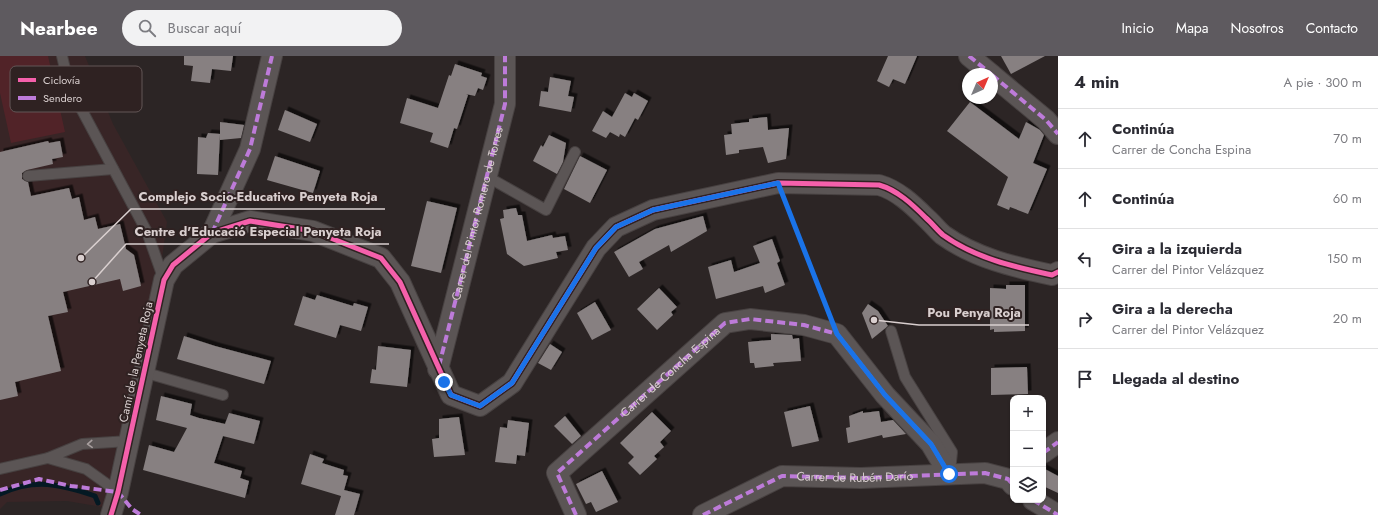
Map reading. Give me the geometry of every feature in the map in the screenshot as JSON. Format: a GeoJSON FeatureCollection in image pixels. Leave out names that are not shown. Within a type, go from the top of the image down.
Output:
{"type":"FeatureCollection","features":[{"type":"Feature","properties":{"kind":"street"},"geometry":{"type":"LineString","coordinates":[[212,233],[250,149],[272,56]]}},
{"type":"Feature","properties":{"kind":"street","name":"Carrer del Pintor Romero de Torres"},"geometry":{"type":"LineString","coordinates":[[438,369],[505,104],[506,56]]}},
{"type":"Feature","properties":{"kind":"street"},"geometry":{"type":"LineString","coordinates":[[969,56],[984,68]]}},
{"type":"Feature","properties":{"kind":"street"},"geometry":{"type":"LineString","coordinates":[[998,80],[1046,120],[1058,134]]}},
{"type":"Feature","properties":{"kind":"street"},"geometry":{"type":"LineString","coordinates":[[212,233],[250,221],[313,231],[381,258],[400,282],[451,395],[480,406],[512,383],[596,248],[616,227],[653,210],[778,183],[865,184],[891,189],[926,218],[941,234],[960,247],[1007,265],[1052,275],[1058,272]]}},
{"type":"Feature","properties":{"kind":"street","name":"Camí de la Penyeta Roja"},"geometry":{"type":"LineString","coordinates":[[111,515],[118,492],[164,280],[173,265],[212,233]]}},
{"type":"Feature","properties":{"kind":"street","name":"Carrer de Concha Espina"},"geometry":{"type":"LineString","coordinates":[[576,515],[557,474],[726,323],[750,319],[804,325],[837,334]]}},
{"type":"Feature","properties":{"kind":"street"},"geometry":{"type":"LineString","coordinates":[[837,334],[885,395],[931,444],[949,474]]}},
{"type":"Feature","properties":{"kind":"street"},"geometry":{"type":"LineString","coordinates":[[1046,451],[1058,442]]}},
{"type":"Feature","properties":{"kind":"street","name":"Carrer de Rubén Darío"},"geometry":{"type":"LineString","coordinates":[[703,515],[782,476],[861,478],[985,473],[1010,480]]}},
{"type":"Feature","properties":{"kind":"street"},"geometry":{"type":"LineString","coordinates":[[1038,503],[1058,515]]}},
{"type":"Feature","properties":{"kind":"lane"},"geometry":{"type":"LineString","coordinates":[[62,56],[64,66]]}},
{"type":"Feature","properties":{"kind":"lane"},"geometry":{"type":"LineString","coordinates":[[83,112],[147,232],[164,280]]}},
{"type":"Feature","properties":{"kind":"lane"},"geometry":{"type":"LineString","coordinates":[[486,176],[546,210],[576,152]]}},
{"type":"Feature","properties":{"kind":"lane"},"geometry":{"type":"LineString","coordinates":[[28,176],[113,169]]}},
{"type":"Feature","properties":{"kind":"lane"},"geometry":{"type":"LineString","coordinates":[[891,331],[905,377],[952,452],[949,474]]}},
{"type":"Feature","properties":{"kind":"lane"},"geometry":{"type":"LineString","coordinates":[[143,372],[223,395]]}},
{"type":"Feature","properties":{"kind":"lane"},"geometry":{"type":"LineString","coordinates":[[0,469],[48,458],[82,444],[129,441]]}},
{"type":"Feature","properties":{"kind":"lane"},"geometry":{"type":"LineString","coordinates":[[48,458],[86,469],[118,492]]}},
{"type":"Feature","properties":{"kind":"path"},"geometry":{"type":"LineString","coordinates":[[778,183],[837,334]]}},
{"type":"Feature","properties":{"kind":"shaded area"},"geometry":{"type":"Polygon","coordinates":[[[0,56],[85,56],[89,66],[10,66],[10,112],[108,112],[113,124],[167,222],[157,295],[108,508],[67,501],[7,502],[0,509],[0,56]]]}},
{"type":"Feature","properties":{"kind":"shaded area"},"geometry":{"type":"Polygon","coordinates":[[[0,56],[48,56],[50,66],[10,66],[10,112],[61,112],[65,132],[11,143],[0,93],[0,56]]]}},
{"type":"Feature","properties":{"kind":"building"},"geometry":{"type":"Polygon","coordinates":[[[184,56],[233,56],[231,71],[212,69],[210,83],[191,81],[193,66],[184,65],[184,56]]]}},
{"type":"Feature","properties":{"kind":"building"},"geometry":{"type":"Polygon","coordinates":[[[888,56],[917,56],[905,84],[893,79],[889,87],[877,81],[888,56]]]}},
{"type":"Feature","properties":{"kind":"building"},"geometry":{"type":"Polygon","coordinates":[[[1001,56],[1045,56],[1011,74],[1001,56]]]}},
{"type":"Feature","properties":{"kind":"building"},"geometry":{"type":"Polygon","coordinates":[[[455,64],[482,73],[481,76],[487,78],[483,90],[478,88],[475,96],[466,94],[468,95],[457,129],[454,128],[448,148],[430,142],[433,133],[400,123],[407,98],[438,108],[449,75],[451,76],[455,64]]]}},
{"type":"Feature","properties":{"kind":"building"},"geometry":{"type":"Polygon","coordinates":[[[550,77],[571,81],[568,96],[574,97],[571,112],[539,106],[541,91],[548,92],[550,77]]]}},
{"type":"Feature","properties":{"kind":"building"},"geometry":{"type":"Polygon","coordinates":[[[625,93],[632,97],[634,93],[648,101],[638,120],[635,118],[625,137],[620,134],[619,137],[610,132],[606,138],[592,131],[603,111],[612,117],[625,93]]]}},
{"type":"Feature","properties":{"kind":"building"},"geometry":{"type":"Polygon","coordinates":[[[968,104],[973,104],[1019,139],[1026,122],[1040,130],[1044,135],[1033,163],[1047,169],[1028,214],[1010,207],[1009,210],[997,205],[1008,177],[947,131],[968,104]]]}},
{"type":"Feature","properties":{"kind":"building"},"geometry":{"type":"Polygon","coordinates":[[[285,110],[317,124],[310,142],[278,130],[285,110]]]}},
{"type":"Feature","properties":{"kind":"building"},"geometry":{"type":"Polygon","coordinates":[[[767,117],[768,130],[789,128],[786,159],[768,163],[763,147],[739,150],[739,153],[726,155],[724,135],[732,134],[731,124],[749,122],[749,119],[767,117]]]}},
{"type":"Feature","properties":{"kind":"building"},"geometry":{"type":"Polygon","coordinates":[[[220,122],[244,125],[241,138],[220,140],[220,122]]]}},
{"type":"Feature","properties":{"kind":"building"},"geometry":{"type":"Polygon","coordinates":[[[208,133],[220,134],[218,175],[197,174],[198,137],[206,138],[208,133]]]}},
{"type":"Feature","properties":{"kind":"building"},"geometry":{"type":"Polygon","coordinates":[[[549,135],[566,143],[563,162],[557,174],[533,161],[541,145],[543,147],[549,135]]]}},
{"type":"Feature","properties":{"kind":"building"},"geometry":{"type":"Polygon","coordinates":[[[48,141],[49,143],[60,141],[63,157],[52,159],[53,164],[27,170],[22,173],[22,179],[28,182],[31,196],[69,188],[72,199],[79,197],[84,220],[95,217],[98,229],[120,224],[126,249],[134,255],[141,286],[123,291],[120,279],[63,292],[68,312],[48,316],[61,371],[15,382],[18,396],[0,400],[0,152],[48,141]]]}},
{"type":"Feature","properties":{"kind":"building"},"geometry":{"type":"Polygon","coordinates":[[[275,156],[320,171],[313,193],[267,180],[275,156]]]}},
{"type":"Feature","properties":{"kind":"building"},"geometry":{"type":"Polygon","coordinates":[[[580,156],[607,170],[590,203],[564,189],[580,156]]]}},
{"type":"Feature","properties":{"kind":"building"},"geometry":{"type":"Polygon","coordinates":[[[427,201],[457,208],[441,273],[411,266],[427,201]]]}},
{"type":"Feature","properties":{"kind":"building"},"geometry":{"type":"Polygon","coordinates":[[[516,208],[518,215],[522,215],[527,241],[552,235],[553,238],[565,236],[568,250],[556,252],[558,258],[524,266],[507,254],[500,219],[504,218],[503,210],[516,208]]]}},
{"type":"Feature","properties":{"kind":"building"},"geometry":{"type":"Polygon","coordinates":[[[703,216],[707,231],[671,252],[669,245],[639,262],[643,269],[629,277],[614,252],[655,229],[703,216]]]}},
{"type":"Feature","properties":{"kind":"building"},"geometry":{"type":"Polygon","coordinates":[[[772,239],[780,261],[777,263],[785,285],[765,293],[763,286],[716,299],[708,267],[731,260],[734,272],[760,263],[753,246],[772,239]]]}},
{"type":"Feature","properties":{"kind":"building"},"geometry":{"type":"Polygon","coordinates":[[[1006,285],[1025,285],[1025,331],[994,332],[994,329],[990,330],[990,288],[1006,289],[1006,285]]]}},
{"type":"Feature","properties":{"kind":"building"},"geometry":{"type":"Polygon","coordinates":[[[659,288],[677,307],[671,312],[673,315],[657,330],[637,309],[659,288]]]}},
{"type":"Feature","properties":{"kind":"building"},"geometry":{"type":"Polygon","coordinates":[[[317,295],[353,306],[354,303],[368,307],[361,331],[340,325],[336,338],[294,325],[303,296],[315,300],[317,295]]]}},
{"type":"Feature","properties":{"kind":"building"},"geometry":{"type":"Polygon","coordinates":[[[595,302],[611,330],[592,340],[577,313],[595,302]]]}},
{"type":"Feature","properties":{"kind":"building"},"geometry":{"type":"Polygon","coordinates":[[[868,304],[878,311],[888,326],[872,339],[862,313],[868,304]]]}},
{"type":"Feature","properties":{"kind":"building"},"geometry":{"type":"Polygon","coordinates":[[[771,334],[792,335],[793,339],[799,338],[801,361],[773,363],[774,366],[755,368],[754,363],[750,363],[748,342],[771,340],[771,334]]]}},
{"type":"Feature","properties":{"kind":"building"},"geometry":{"type":"Polygon","coordinates":[[[184,336],[271,361],[264,384],[177,359],[184,336]]]}},
{"type":"Feature","properties":{"kind":"building"},"geometry":{"type":"Polygon","coordinates":[[[550,344],[562,352],[551,370],[538,363],[550,344]]]}},
{"type":"Feature","properties":{"kind":"building"},"geometry":{"type":"Polygon","coordinates":[[[378,346],[411,350],[407,387],[370,383],[372,369],[376,370],[378,346]]]}},
{"type":"Feature","properties":{"kind":"building"},"geometry":{"type":"Polygon","coordinates":[[[1027,367],[1028,394],[991,395],[991,368],[1027,367]]]}},
{"type":"Feature","properties":{"kind":"building"},"geometry":{"type":"Polygon","coordinates":[[[161,396],[192,404],[190,415],[199,418],[225,424],[229,413],[260,421],[254,444],[223,436],[214,463],[242,471],[240,478],[249,481],[245,498],[143,470],[149,445],[174,452],[187,428],[156,420],[161,396]]]}},
{"type":"Feature","properties":{"kind":"building"},"geometry":{"type":"Polygon","coordinates":[[[810,406],[819,441],[792,447],[784,412],[810,406]]]}},
{"type":"Feature","properties":{"kind":"building"},"geometry":{"type":"Polygon","coordinates":[[[863,411],[863,413],[879,411],[881,422],[893,420],[906,434],[883,438],[882,435],[848,443],[846,428],[850,427],[849,416],[863,411]]]}},
{"type":"Feature","properties":{"kind":"building"},"geometry":{"type":"Polygon","coordinates":[[[652,412],[671,431],[660,442],[664,447],[654,456],[657,459],[640,475],[628,463],[634,457],[620,443],[652,412]]]}},
{"type":"Feature","properties":{"kind":"building"},"geometry":{"type":"Polygon","coordinates":[[[565,416],[581,436],[572,444],[554,426],[565,416]]]}},
{"type":"Feature","properties":{"kind":"building"},"geometry":{"type":"Polygon","coordinates":[[[459,417],[465,455],[434,457],[432,439],[439,438],[439,419],[459,417]]]}},
{"type":"Feature","properties":{"kind":"building"},"geometry":{"type":"Polygon","coordinates":[[[508,420],[529,423],[525,456],[517,455],[516,464],[495,462],[500,427],[507,428],[508,420]]]}},
{"type":"Feature","properties":{"kind":"building"},"geometry":{"type":"Polygon","coordinates":[[[310,454],[324,459],[322,463],[344,470],[343,475],[348,476],[344,490],[360,494],[354,515],[335,515],[341,496],[301,484],[310,454]]]}},
{"type":"Feature","properties":{"kind":"building"},"geometry":{"type":"Polygon","coordinates":[[[1046,470],[1058,476],[1058,493],[1046,487],[1046,470]]]}},
{"type":"Feature","properties":{"kind":"building"},"geometry":{"type":"Polygon","coordinates":[[[602,471],[618,502],[596,512],[591,502],[586,504],[576,484],[602,471]]]}},
{"type":"Feature","properties":{"kind":"waterway"},"geometry":{"type":"LineString","coordinates":[[0,494],[25,486],[48,484],[70,488],[95,496],[98,503]]}},
{"type":"Feature","properties":{"kind":"marked path"},"geometry":{"type":"LineString","coordinates":[[212,233],[250,149],[272,56]]}},
{"type":"Feature","properties":{"kind":"marked path"},"geometry":{"type":"LineString","coordinates":[[439,366],[505,104],[505,56]]}},
{"type":"Feature","properties":{"kind":"marked path"},"geometry":{"type":"LineString","coordinates":[[969,56],[984,68]]}},
{"type":"Feature","properties":{"kind":"marked path"},"geometry":{"type":"LineString","coordinates":[[998,80],[1046,120],[1058,134]]}},
{"type":"Feature","properties":{"kind":"marked path"},"geometry":{"type":"LineString","coordinates":[[576,515],[557,473],[725,323],[750,319],[804,325],[837,334],[885,395],[931,444],[949,474]]}},
{"type":"Feature","properties":{"kind":"marked path"},"geometry":{"type":"LineString","coordinates":[[1046,451],[1058,442]]}},
{"type":"Feature","properties":{"kind":"marked path"},"geometry":{"type":"LineString","coordinates":[[703,515],[782,476],[861,478],[985,473],[1008,479],[1010,481]]}},
{"type":"Feature","properties":{"kind":"marked path"},"geometry":{"type":"LineString","coordinates":[[0,490],[39,479],[71,486],[118,492],[132,509],[141,515]]}},
{"type":"Feature","properties":{"kind":"marked path"},"geometry":{"type":"LineString","coordinates":[[1038,503],[1058,515]]}},
{"type":"Feature","properties":{"kind":"cycle path"},"geometry":{"type":"LineString","coordinates":[[111,515],[118,492],[164,280],[173,265],[212,233],[250,221],[313,231],[381,258],[400,282],[451,395],[480,406],[512,383],[596,248],[616,227],[653,210],[778,183],[879,185],[892,190],[904,198],[943,235],[968,250],[995,261],[1023,269],[1052,275],[1058,272]]}},
{"type":"Feature","properties":{"kind":"place","name":"Complejo Socio-Educativo Penyeta Roja"},"geometry":{"type":"Point","coordinates":[81,258]}},
{"type":"Feature","properties":{"kind":"place","name":"Centre d'Educació Especial Penyeta Roja"},"geometry":{"type":"Point","coordinates":[92,282]}},
{"type":"Feature","properties":{"kind":"place","name":"Pou Penya Roja"},"geometry":{"type":"Point","coordinates":[874,320]}},
{"type":"Feature","properties":{"kind":"route"},"geometry":{"type":"LineString","coordinates":[[444,382],[451,395],[480,406],[512,383],[596,248],[616,227],[653,210],[778,183],[837,334],[885,395],[931,444],[949,474]]}}]}
